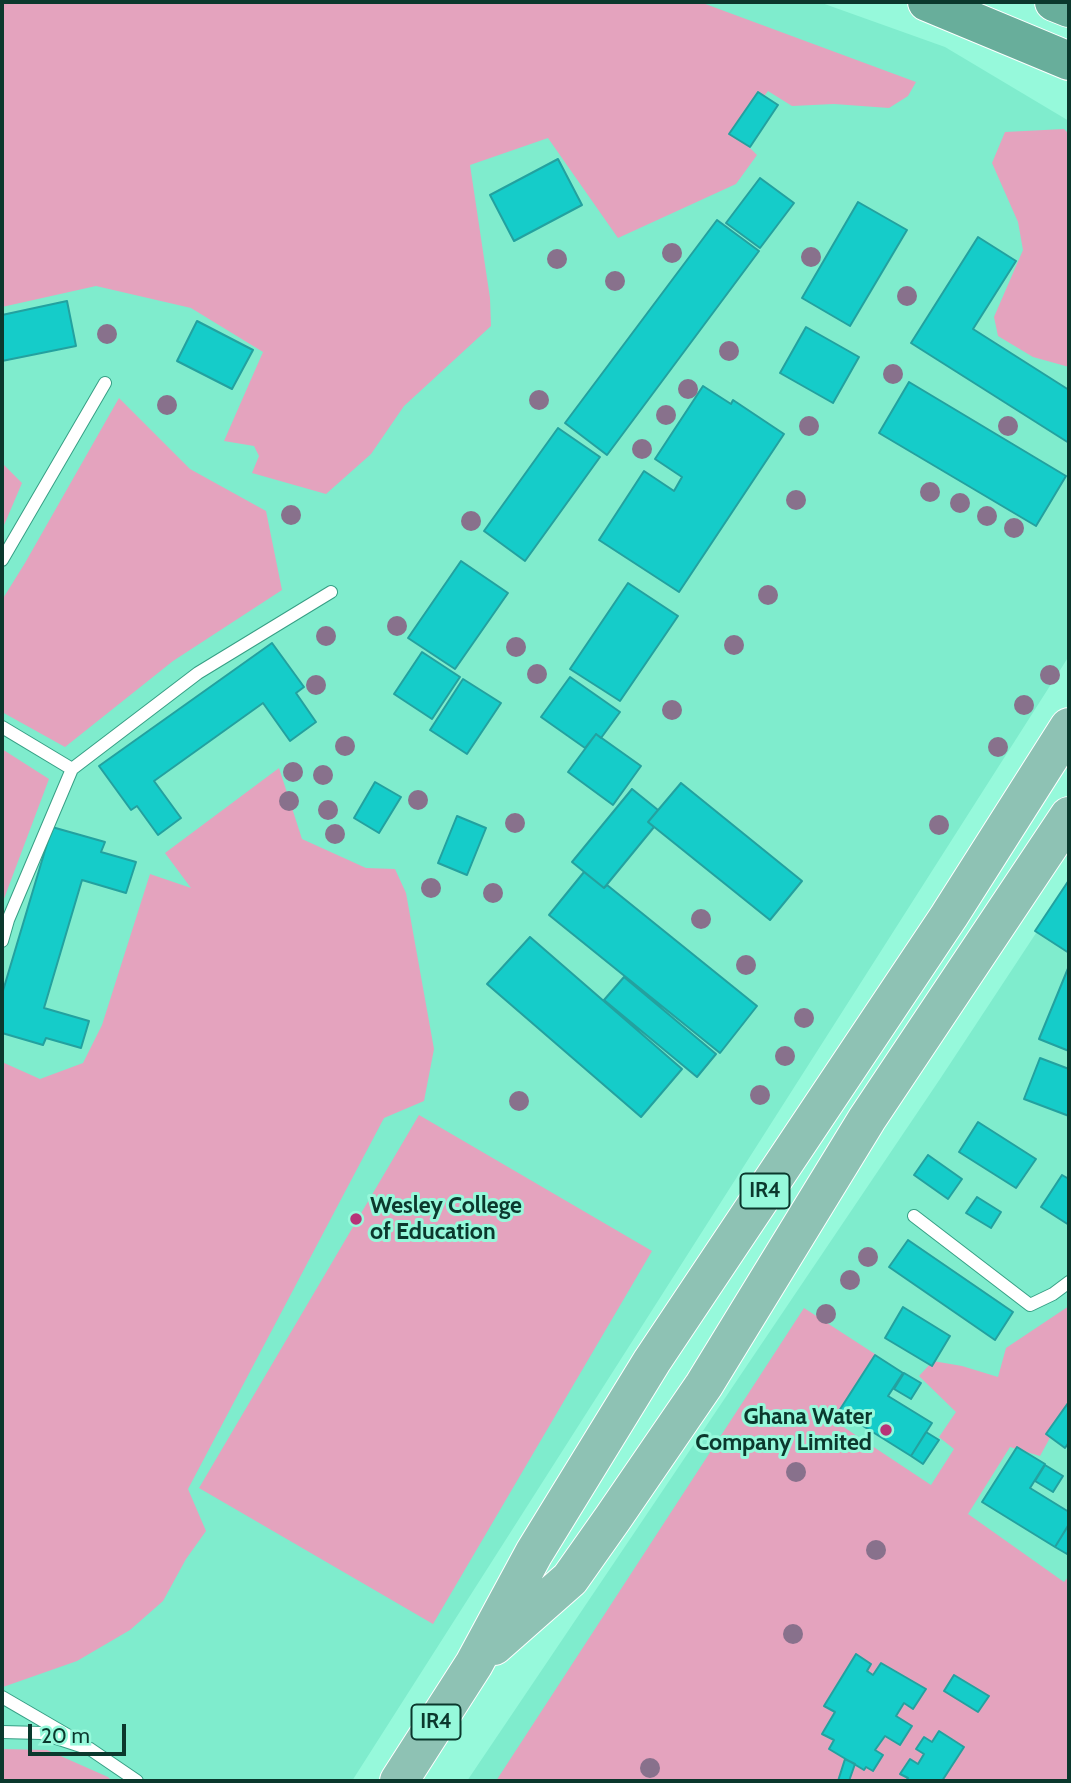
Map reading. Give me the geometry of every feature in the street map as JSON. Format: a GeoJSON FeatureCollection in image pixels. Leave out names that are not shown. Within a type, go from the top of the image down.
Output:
{"type":"FeatureCollection","features":[{"type":"Feature","properties":{"kind":"highway"},"geometry":{"type":"LineString","coordinates":[[927,2],[1069,61]]}},
{"type":"Feature","properties":{"kind":"highway"},"geometry":{"type":"LineString","coordinates":[[1054,2],[1069,8]]}},
{"type":"Feature","properties":{"kind":"main road","name":"IR4"},"geometry":{"type":"LineString","coordinates":[[399,1781],[474,1664],[534,1553],[652,1362],[949,916],[1069,727]]}},
{"type":"Feature","properties":{"kind":"main road","name":"IR4"},"geometry":{"type":"LineString","coordinates":[[474,1664],[570,1579],[704,1385],[867,1119],[1069,816]]}},
{"type":"Feature","properties":{"kind":"lane"},"geometry":{"type":"LineString","coordinates":[[2,560],[105,383]]}},
{"type":"Feature","properties":{"kind":"lane"},"geometry":{"type":"LineString","coordinates":[[2,941],[8,920],[72,769],[198,673],[331,592]]}},
{"type":"Feature","properties":{"kind":"lane"},"geometry":{"type":"LineString","coordinates":[[2,727],[72,769]]}},
{"type":"Feature","properties":{"kind":"lane"},"geometry":{"type":"LineString","coordinates":[[914,1216],[1030,1305],[1053,1294],[1069,1282]]}},
{"type":"Feature","properties":{"kind":"lane"},"geometry":{"type":"LineString","coordinates":[[2,1698],[90,1749],[136,1781]]}},
{"type":"Feature","properties":{"kind":"lane"},"geometry":{"type":"LineString","coordinates":[[2,1732],[41,1733],[90,1749]]}},
{"type":"Feature","properties":{"kind":"shaded area"},"geometry":{"type":"Polygon","coordinates":[[[2,2],[700,2],[916,82],[908,96],[889,108],[834,104],[792,106],[768,91],[736,134],[757,155],[736,184],[618,238],[548,138],[470,165],[490,298],[491,326],[404,406],[371,454],[326,494],[252,473],[259,456],[254,446],[224,441],[263,352],[191,308],[96,286],[2,307],[2,2]]]}},
{"type":"Feature","properties":{"kind":"shaded area","name":"Wesley College of Education"},"geometry":{"type":"Polygon","coordinates":[[[819,2],[945,47],[1069,121],[1069,656],[352,1781],[2,1781],[2,4],[819,2]]]}},
{"type":"Feature","properties":{"kind":"shaded area"},"geometry":{"type":"Polygon","coordinates":[[[1064,129],[1069,134],[1069,367],[1033,357],[998,336],[994,317],[1023,250],[1018,222],[992,163],[1005,132],[1064,129]]]}},
{"type":"Feature","properties":{"kind":"shaded area"},"geometry":{"type":"Polygon","coordinates":[[[119,398],[190,469],[266,511],[282,590],[173,661],[65,747],[2,712],[2,600],[119,398]]]}},
{"type":"Feature","properties":{"kind":"shaded area"},"geometry":{"type":"Polygon","coordinates":[[[2,463],[22,483],[2,530],[2,463]]]}},
{"type":"Feature","properties":{"kind":"shaded area"},"geometry":{"type":"Polygon","coordinates":[[[2,749],[49,779],[2,904],[2,749]]]}},
{"type":"Feature","properties":{"kind":"shaded area"},"geometry":{"type":"Polygon","coordinates":[[[279,768],[302,839],[366,868],[395,869],[406,893],[434,1049],[424,1101],[384,1118],[188,1489],[206,1531],[186,1559],[163,1601],[130,1630],[77,1661],[3,1687],[2,1062],[40,1079],[83,1063],[102,1025],[150,874],[191,888],[165,853],[279,768]]]}},
{"type":"Feature","properties":{"kind":"shaded area","name":"Ghana Water Company Limited"},"geometry":{"type":"Polygon","coordinates":[[[1069,883],[1069,1781],[467,1781],[940,1079],[1069,883]]]}},
{"type":"Feature","properties":{"kind":"shaded area"},"geometry":{"type":"Polygon","coordinates":[[[419,1115],[652,1251],[433,1624],[199,1488],[419,1115]]]}},
{"type":"Feature","properties":{"kind":"shaded area","name":"Ghana Water Company Limited"},"geometry":{"type":"Polygon","coordinates":[[[1069,1306],[1069,1403],[1040,1456],[1010,1447],[968,1514],[1064,1582],[1069,1576],[1069,1781],[496,1781],[804,1308],[878,1356],[836,1422],[931,1485],[954,1449],[939,1437],[956,1412],[919,1376],[933,1361],[998,1377],[1006,1348],[1069,1306]]]}},
{"type":"Feature","properties":{"kind":"shaded area"},"geometry":{"type":"Polygon","coordinates":[[[2,1749],[47,1750],[112,1781],[2,1781],[2,1749]]]}},
{"type":"Feature","properties":{"kind":"building"},"geometry":{"type":"Polygon","coordinates":[[[758,92],[778,105],[750,147],[729,134],[758,92]]]}},
{"type":"Feature","properties":{"kind":"building"},"geometry":{"type":"Polygon","coordinates":[[[558,159],[582,205],[514,241],[490,195],[558,159]]]}},
{"type":"Feature","properties":{"kind":"building"},"geometry":{"type":"Polygon","coordinates":[[[760,178],[794,203],[760,248],[726,223],[760,178]]]}},
{"type":"Feature","properties":{"kind":"building"},"geometry":{"type":"Polygon","coordinates":[[[858,202],[907,230],[850,326],[802,298],[858,202]]]}},
{"type":"Feature","properties":{"kind":"building"},"geometry":{"type":"Polygon","coordinates":[[[717,220],[759,251],[607,455],[565,423],[717,220]]]}},
{"type":"Feature","properties":{"kind":"building"},"geometry":{"type":"Polygon","coordinates":[[[978,237],[1016,261],[973,329],[1069,390],[1069,443],[911,343],[978,237]]]}},
{"type":"Feature","properties":{"kind":"building"},"geometry":{"type":"Polygon","coordinates":[[[67,301],[76,346],[2,361],[2,315],[67,301]]]}},
{"type":"Feature","properties":{"kind":"building"},"geometry":{"type":"Polygon","coordinates":[[[197,321],[253,350],[232,389],[177,361],[197,321]]]}},
{"type":"Feature","properties":{"kind":"building"},"geometry":{"type":"Polygon","coordinates":[[[806,327],[859,357],[833,403],[780,373],[806,327]]]}},
{"type":"Feature","properties":{"kind":"building"},"geometry":{"type":"Polygon","coordinates":[[[909,382],[1066,476],[1036,526],[879,433],[909,382]]]}},
{"type":"Feature","properties":{"kind":"building"},"geometry":{"type":"Polygon","coordinates":[[[703,386],[731,404],[733,400],[784,434],[679,592],[599,540],[644,471],[674,491],[682,477],[655,459],[703,386]]]}},
{"type":"Feature","properties":{"kind":"building"},"geometry":{"type":"Polygon","coordinates":[[[558,428],[600,457],[525,561],[484,531],[558,428]]]}},
{"type":"Feature","properties":{"kind":"building"},"geometry":{"type":"Polygon","coordinates":[[[461,561],[508,593],[455,669],[408,638],[461,561]]]}},
{"type":"Feature","properties":{"kind":"building"},"geometry":{"type":"Polygon","coordinates":[[[628,583],[678,616],[620,701],[570,669],[628,583]]]}},
{"type":"Feature","properties":{"kind":"building"},"geometry":{"type":"Polygon","coordinates":[[[272,643],[304,687],[296,693],[316,722],[290,741],[263,703],[154,781],[181,818],[158,835],[137,806],[131,810],[99,766],[272,643]]]}},
{"type":"Feature","properties":{"kind":"building"},"geometry":{"type":"Polygon","coordinates":[[[422,652],[460,677],[432,719],[394,694],[422,652]]]}},
{"type":"Feature","properties":{"kind":"building"},"geometry":{"type":"Polygon","coordinates":[[[570,677],[620,712],[601,738],[596,734],[585,748],[541,717],[570,677]]]}},
{"type":"Feature","properties":{"kind":"building"},"geometry":{"type":"Polygon","coordinates":[[[463,679],[501,703],[467,754],[430,730],[463,679]]]}},
{"type":"Feature","properties":{"kind":"building"},"geometry":{"type":"Polygon","coordinates":[[[596,734],[641,766],[613,805],[568,772],[596,734]]]}},
{"type":"Feature","properties":{"kind":"building"},"geometry":{"type":"Polygon","coordinates":[[[375,782],[401,797],[379,833],[354,818],[375,782]]]}},
{"type":"Feature","properties":{"kind":"building"},"geometry":{"type":"Polygon","coordinates":[[[681,783],[802,881],[770,920],[648,822],[681,783]]]}},
{"type":"Feature","properties":{"kind":"building"},"geometry":{"type":"Polygon","coordinates":[[[632,789],[658,810],[648,822],[654,827],[604,888],[572,862],[632,789]]]}},
{"type":"Feature","properties":{"kind":"building"},"geometry":{"type":"Polygon","coordinates":[[[457,816],[486,828],[467,875],[438,863],[457,816]]]}},
{"type":"Feature","properties":{"kind":"building"},"geometry":{"type":"Polygon","coordinates":[[[52,827],[105,842],[101,852],[136,862],[126,893],[82,880],[44,1008],[89,1021],[81,1048],[46,1038],[43,1045],[2,1033],[2,994],[52,827]]]}},
{"type":"Feature","properties":{"kind":"building"},"geometry":{"type":"Polygon","coordinates":[[[584,872],[604,888],[607,885],[757,1006],[720,1053],[549,915],[584,872]]]}},
{"type":"Feature","properties":{"kind":"building"},"geometry":{"type":"Polygon","coordinates":[[[1069,880],[1069,953],[1035,931],[1069,880]]]}},
{"type":"Feature","properties":{"kind":"building"},"geometry":{"type":"Polygon","coordinates":[[[530,937],[682,1069],[641,1117],[487,984],[530,937]]]}},
{"type":"Feature","properties":{"kind":"building"},"geometry":{"type":"Polygon","coordinates":[[[1069,966],[1069,1051],[1039,1039],[1069,966]]]}},
{"type":"Feature","properties":{"kind":"building"},"geometry":{"type":"Polygon","coordinates":[[[624,977],[716,1054],[697,1077],[604,1000],[624,977]]]}},
{"type":"Feature","properties":{"kind":"building"},"geometry":{"type":"Polygon","coordinates":[[[1040,1058],[1069,1069],[1069,1116],[1024,1099],[1040,1058]]]}},
{"type":"Feature","properties":{"kind":"building"},"geometry":{"type":"Polygon","coordinates":[[[978,1122],[1036,1159],[1016,1188],[959,1152],[978,1122]]]}},
{"type":"Feature","properties":{"kind":"building"},"geometry":{"type":"Polygon","coordinates":[[[928,1155],[962,1179],[948,1199],[914,1175],[928,1155]]]}},
{"type":"Feature","properties":{"kind":"building"},"geometry":{"type":"Polygon","coordinates":[[[1062,1175],[1069,1179],[1069,1225],[1041,1207],[1062,1175]]]}},
{"type":"Feature","properties":{"kind":"building"},"geometry":{"type":"Polygon","coordinates":[[[977,1197],[1001,1212],[991,1228],[966,1213],[977,1197]]]}},
{"type":"Feature","properties":{"kind":"building"},"geometry":{"type":"Polygon","coordinates":[[[908,1240],[1013,1312],[995,1340],[889,1267],[908,1240]]]}},
{"type":"Feature","properties":{"kind":"building"},"geometry":{"type":"Polygon","coordinates":[[[903,1307],[950,1336],[932,1366],[885,1338],[903,1307]]]}},
{"type":"Feature","properties":{"kind":"building"},"geometry":{"type":"Polygon","coordinates":[[[875,1355],[903,1373],[888,1396],[932,1423],[911,1456],[839,1411],[875,1355]]]}},
{"type":"Feature","properties":{"kind":"building"},"geometry":{"type":"Polygon","coordinates":[[[904,1373],[921,1383],[911,1399],[894,1389],[904,1373]]]}},
{"type":"Feature","properties":{"kind":"building"},"geometry":{"type":"Polygon","coordinates":[[[1068,1403],[1069,1442],[1065,1448],[1046,1434],[1068,1403]]]}},
{"type":"Feature","properties":{"kind":"building"},"geometry":{"type":"Polygon","coordinates":[[[926,1432],[939,1440],[923,1464],[911,1456],[926,1432]]]}},
{"type":"Feature","properties":{"kind":"building"},"geometry":{"type":"Polygon","coordinates":[[[1017,1447],[1045,1464],[1030,1488],[1069,1512],[1069,1524],[1055,1547],[982,1502],[1017,1447]]]}},
{"type":"Feature","properties":{"kind":"building"},"geometry":{"type":"Polygon","coordinates":[[[1045,1465],[1063,1476],[1053,1492],[1035,1481],[1045,1465]]]}},
{"type":"Feature","properties":{"kind":"building"},"geometry":{"type":"Polygon","coordinates":[[[1068,1526],[1069,1550],[1067,1554],[1055,1547],[1068,1526]]]}},
{"type":"Feature","properties":{"kind":"building"},"geometry":{"type":"Polygon","coordinates":[[[856,1654],[871,1664],[867,1671],[873,1675],[881,1663],[926,1689],[913,1709],[904,1703],[896,1716],[912,1726],[900,1745],[885,1736],[875,1750],[883,1755],[873,1771],[866,1767],[864,1770],[829,1749],[834,1740],[822,1734],[835,1712],[824,1706],[856,1654]]]}},
{"type":"Feature","properties":{"kind":"building"},"geometry":{"type":"Polygon","coordinates":[[[954,1675],[989,1696],[978,1712],[944,1691],[954,1675]]]}},
{"type":"Feature","properties":{"kind":"building"},"geometry":{"type":"Polygon","coordinates":[[[939,1731],[964,1747],[942,1781],[906,1781],[908,1778],[900,1774],[910,1759],[918,1764],[924,1754],[916,1749],[924,1737],[932,1742],[939,1731]]]}},
{"type":"Feature","properties":{"kind":"building"},"geometry":{"type":"Polygon","coordinates":[[[845,1759],[855,1764],[849,1781],[838,1781],[845,1759]]]}},
{"type":"Feature","properties":{"kind":"place","name":"Wesley College of Education"},"geometry":{"type":"Point","coordinates":[356,1219]}},
{"type":"Feature","properties":{"kind":"place","name":"Ghana Water Company Limited"},"geometry":{"type":"Point","coordinates":[886,1430]}}]}
